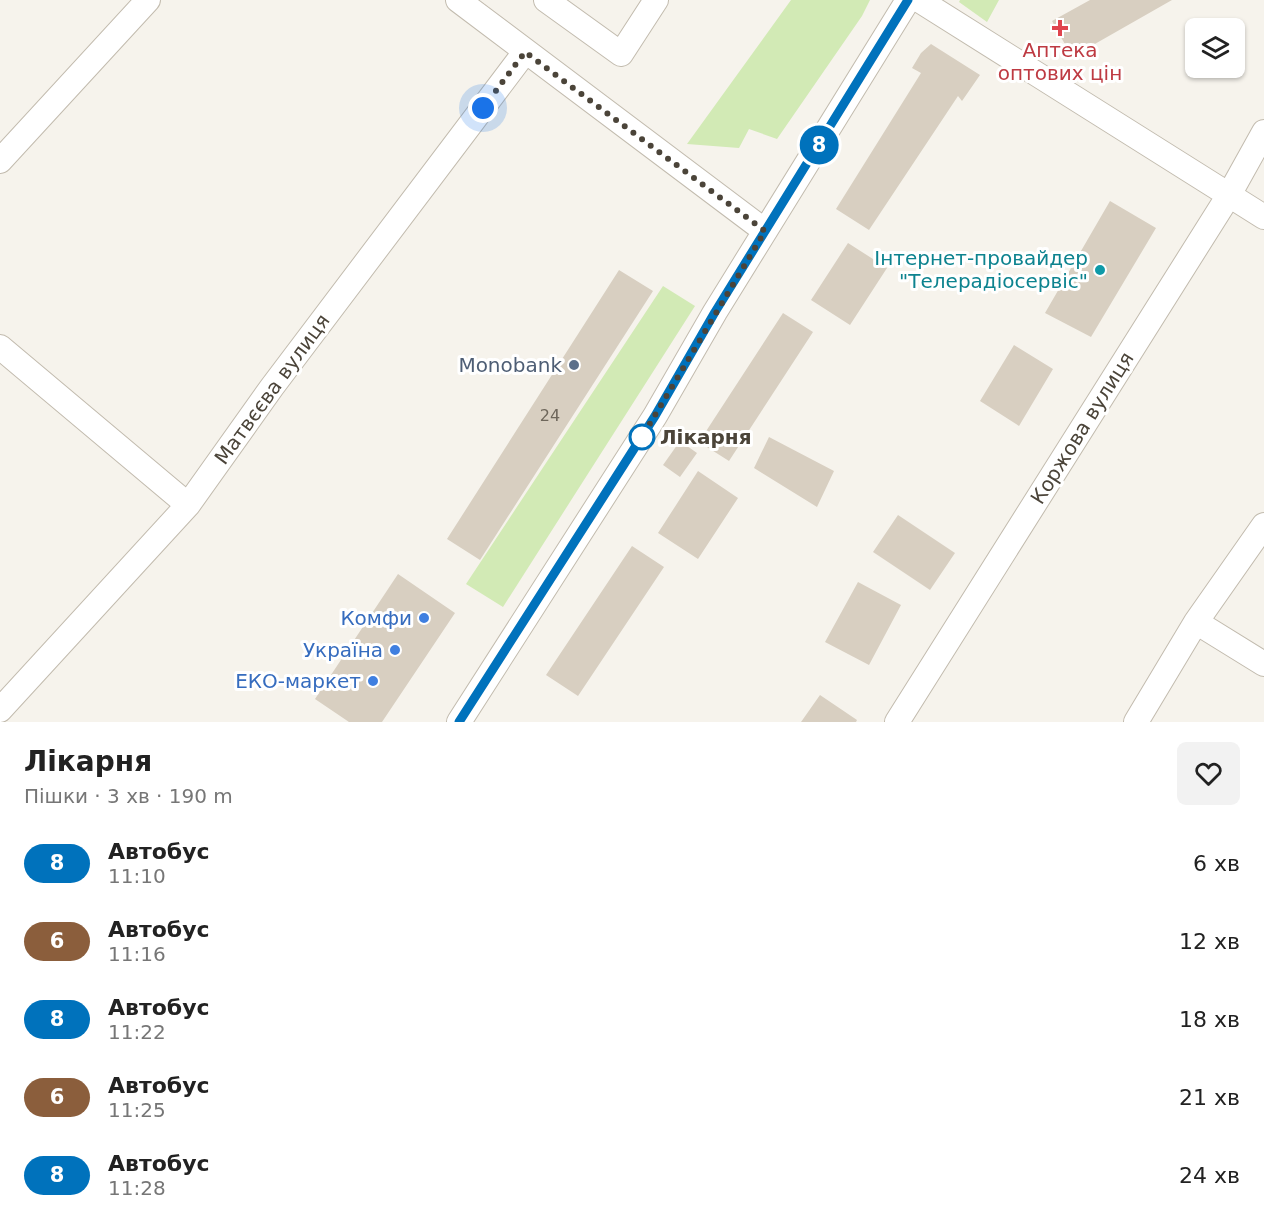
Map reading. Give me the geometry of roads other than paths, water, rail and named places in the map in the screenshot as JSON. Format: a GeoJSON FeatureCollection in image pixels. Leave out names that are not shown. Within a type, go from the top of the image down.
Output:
{"type":"FeatureCollection","features":[{"type":"Feature","properties":{"kind":"street"},"geometry":{"type":"LineString","coordinates":[[0,161],[148,0]]}},
{"type":"Feature","properties":{"kind":"street"},"geometry":{"type":"LineString","coordinates":[[458,0],[765,231]]}},
{"type":"Feature","properties":{"kind":"street"},"geometry":{"type":"LineString","coordinates":[[546,0],[621,54],[656,0]]}},
{"type":"Feature","properties":{"kind":"street"},"geometry":{"type":"LineString","coordinates":[[459,722],[655,416],[765,231],[908,0]]}},
{"type":"Feature","properties":{"kind":"street"},"geometry":{"type":"LineString","coordinates":[[919,0],[1264,217]]}},
{"type":"Feature","properties":{"kind":"street","name":"Матвєєва вулиця"},"geometry":{"type":"LineString","coordinates":[[0,710],[188,506],[272,387],[525,52]]}},
{"type":"Feature","properties":{"kind":"street","name":"Коржова вулиця"},"geometry":{"type":"LineString","coordinates":[[897,722],[1229,195],[1264,132]]}},
{"type":"Feature","properties":{"kind":"street"},"geometry":{"type":"LineString","coordinates":[[0,347],[188,506]]}},
{"type":"Feature","properties":{"kind":"street"},"geometry":{"type":"LineString","coordinates":[[1136,722],[1196,622],[1264,525]]}},
{"type":"Feature","properties":{"kind":"street"},"geometry":{"type":"LineString","coordinates":[[1196,622],[1264,664]]}},
{"type":"Feature","properties":{"kind":"place","name":"Аптека оптових цін"},"geometry":{"type":"Point","coordinates":[1060,28]}},
{"type":"Feature","properties":{"kind":"place","name":"Інтернет-провайдер \"Телерадіосервіс\""},"geometry":{"type":"Point","coordinates":[1100,270]}},
{"type":"Feature","properties":{"kind":"place","name":"Monobank"},"geometry":{"type":"Point","coordinates":[574,365]}},
{"type":"Feature","properties":{"kind":"place","name":"Лікарня"},"geometry":{"type":"Point","coordinates":[642,437]}},
{"type":"Feature","properties":{"kind":"place","name":"Комфи"},"geometry":{"type":"Point","coordinates":[424,618]}},
{"type":"Feature","properties":{"kind":"place","name":"Україна"},"geometry":{"type":"Point","coordinates":[395,650]}},
{"type":"Feature","properties":{"kind":"place","name":"ЕКО-маркет"},"geometry":{"type":"Point","coordinates":[373,681]}}]}
